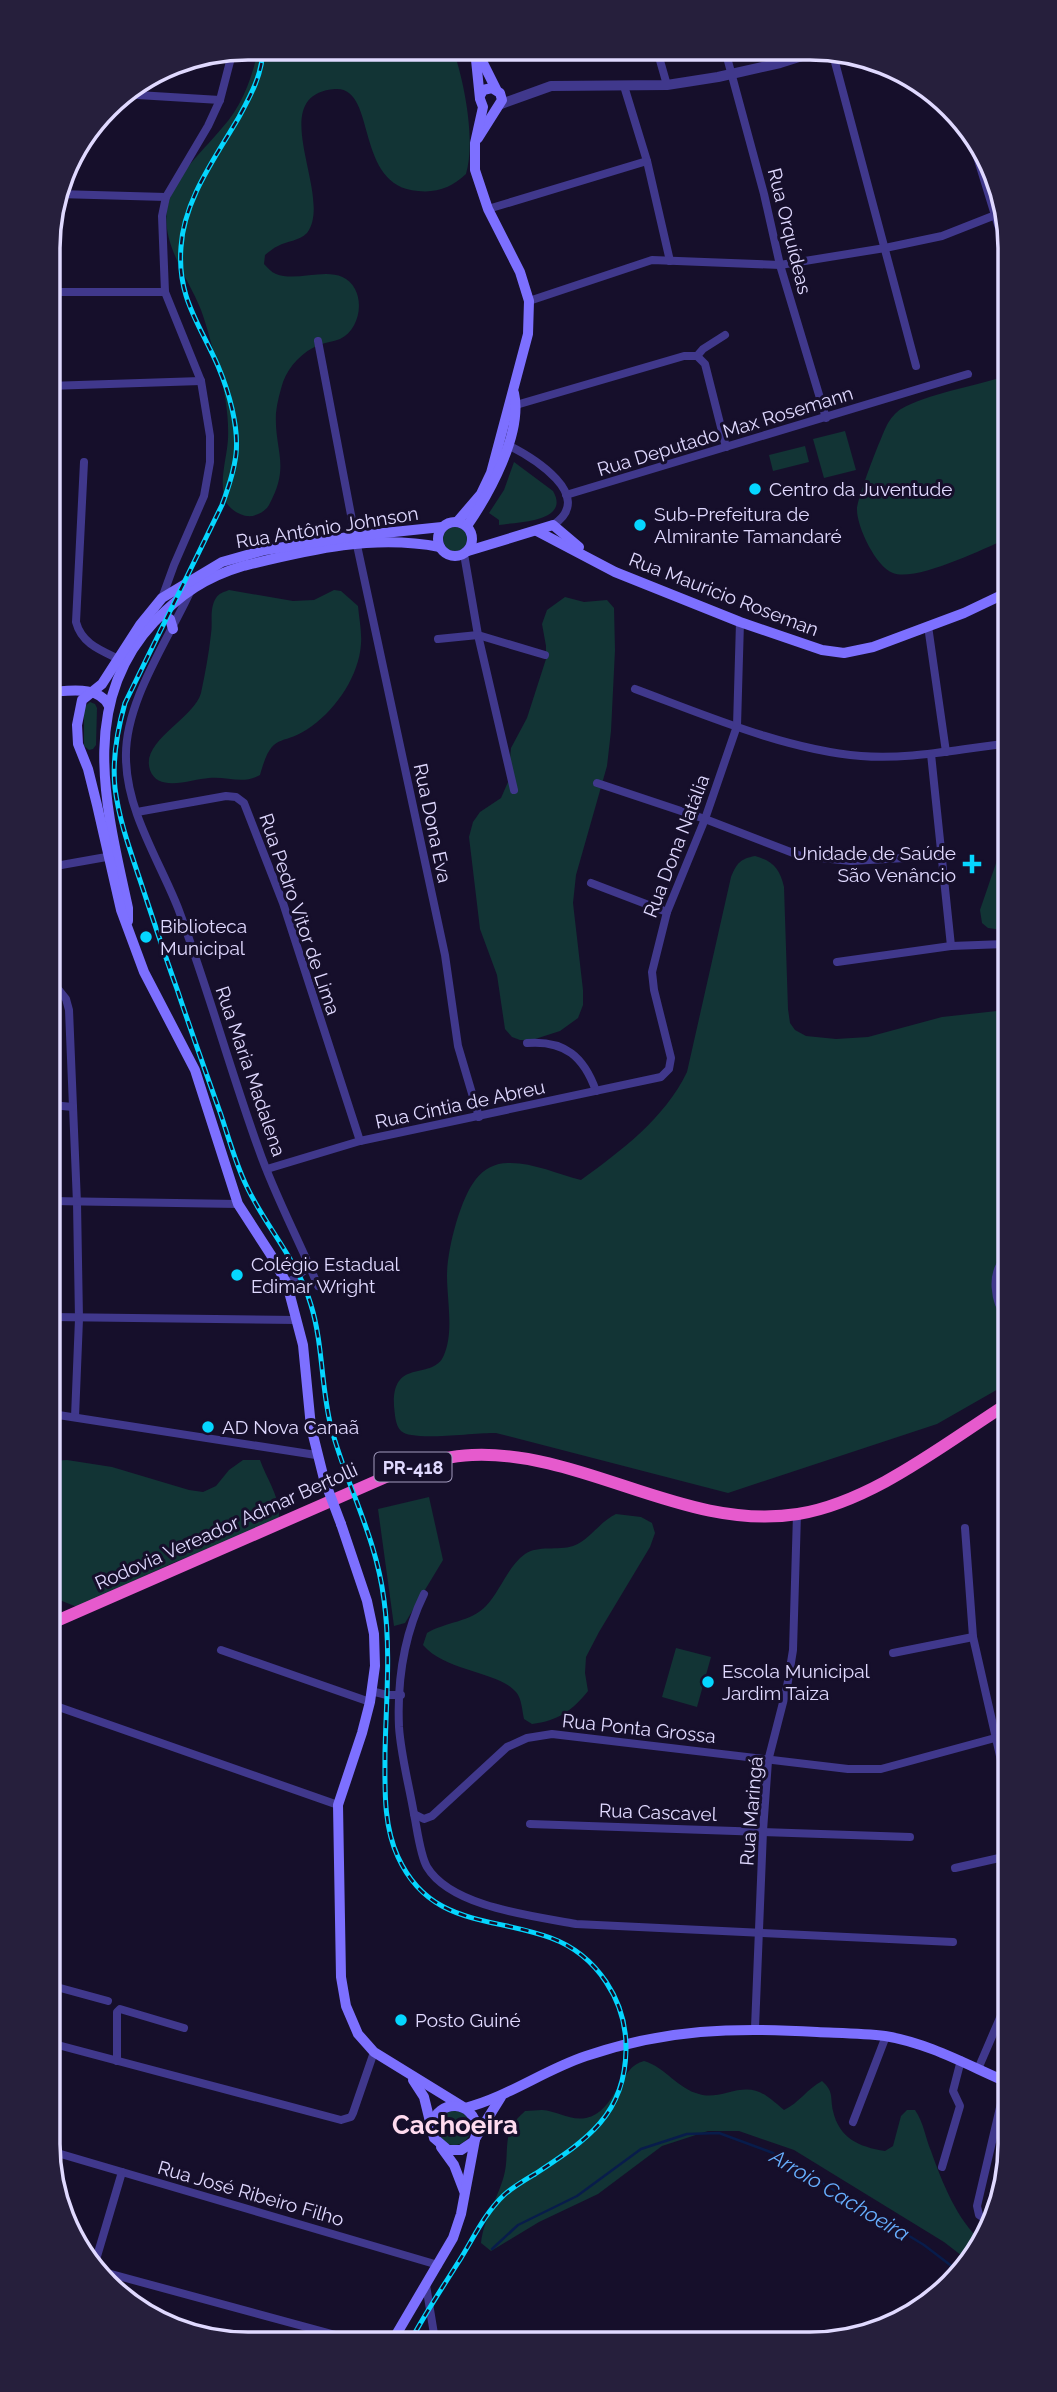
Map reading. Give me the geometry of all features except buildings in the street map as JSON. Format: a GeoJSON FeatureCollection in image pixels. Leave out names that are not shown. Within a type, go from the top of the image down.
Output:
{"type":"FeatureCollection","features":[{"type":"Feature","properties":{"kind":"highway","name":"Rodovia Vereador Admar Bertolli"},"geometry":{"type":"LineString","coordinates":[[59,1620],[392,1474],[436,1460],[472,1455],[519,1458],[585,1473],[718,1512],[751,1516],[797,1514],[856,1498],[997,1410]]}},
{"type":"Feature","properties":{"kind":"main road"},"geometry":{"type":"LineString","coordinates":[[466,552],[471,546],[465,528],[491,473],[513,400],[528,334],[529,300],[520,272],[488,209],[475,170],[475,143],[483,107],[476,59]]}},
{"type":"Feature","properties":{"kind":"main road"},"geometry":{"type":"LineString","coordinates":[[475,143],[500,105],[502,96],[480,59]]}},
{"type":"Feature","properties":{"kind":"main road"},"geometry":{"type":"LineString","coordinates":[[481,94],[487,88],[497,89]]}},
{"type":"Feature","properties":{"kind":"main road"},"geometry":{"type":"LineString","coordinates":[[483,107],[491,110],[500,105]]}},
{"type":"Feature","properties":{"kind":"main road"},"geometry":{"type":"LineString","coordinates":[[465,528],[493,487],[508,444],[513,400]]}},
{"type":"Feature","properties":{"kind":"main road"},"geometry":{"type":"LineString","coordinates":[[497,541],[452,522],[442,527],[438,537],[440,547],[448,555],[466,552],[553,525]]}},
{"type":"Feature","properties":{"kind":"main road","name":"Rua Mauricio Roseman"},"geometry":{"type":"LineString","coordinates":[[553,525],[592,558]]}},
{"type":"Feature","properties":{"kind":"main road","name":"Rua Antônio Johnson"},"geometry":{"type":"LineString","coordinates":[[184,590],[222,562],[241,556],[442,527]]}},
{"type":"Feature","properties":{"kind":"main road","name":"Rua Mauricio Roseman"},"geometry":{"type":"LineString","coordinates":[[537,531],[615,572],[740,622],[822,650],[844,653],[873,647],[964,613],[998,596]]}},
{"type":"Feature","properties":{"kind":"main road","name":"Rua Antônio Johnson"},"geometry":{"type":"LineString","coordinates":[[356,539],[440,547]]}},
{"type":"Feature","properties":{"kind":"main road"},"geometry":{"type":"LineString","coordinates":[[113,856],[106,804],[104,752],[109,706],[122,661],[140,625],[162,598],[184,590]]}},
{"type":"Feature","properties":{"kind":"main road"},"geometry":{"type":"LineString","coordinates":[[184,590],[107,678],[84,697],[77,725],[81,752],[128,908],[127,926],[144,972],[195,1070],[238,1204],[287,1284],[303,1345],[316,1455],[369,1612],[375,1666],[371,1697],[338,1805],[341,1977],[346,2006],[358,2034],[374,2052],[465,2108],[477,2123],[458,2226],[398,2332]]}},
{"type":"Feature","properties":{"kind":"main road"},"geometry":{"type":"LineString","coordinates":[[161,615],[170,619],[173,629]]}},
{"type":"Feature","properties":{"kind":"main road"},"geometry":{"type":"LineString","coordinates":[[60,691],[92,692],[102,696],[109,706]]}},
{"type":"Feature","properties":{"kind":"main road"},"geometry":{"type":"LineString","coordinates":[[64,691],[81,702]]}},
{"type":"Feature","properties":{"kind":"main road"},"geometry":{"type":"LineString","coordinates":[[81,752],[93,758],[104,752]]}},
{"type":"Feature","properties":{"kind":"main road"},"geometry":{"type":"LineString","coordinates":[[431,2126],[437,2113],[443,2108],[457,2105],[465,2108],[587,2056],[681,2033],[755,2028],[886,2036],[961,2060],[997,2078]]}},
{"type":"Feature","properties":{"kind":"main road"},"geometry":{"type":"LineString","coordinates":[[409,2076],[424,2097],[433,2138],[454,2165],[464,2194]]}},
{"type":"Feature","properties":{"kind":"main road"},"geometry":{"type":"LineString","coordinates":[[441,2147],[454,2151],[468,2147],[502,2094]]}},
{"type":"Feature","properties":{"kind":"street"},"geometry":{"type":"LineString","coordinates":[[660,59],[667,85]]}},
{"type":"Feature","properties":{"kind":"street","name":"Rua Orquídeas"},"geometry":{"type":"LineString","coordinates":[[728,59],[780,265],[826,418]]}},
{"type":"Feature","properties":{"kind":"street"},"geometry":{"type":"LineString","coordinates":[[500,105],[562,84],[667,85],[732,74],[793,59]]}},
{"type":"Feature","properties":{"kind":"street"},"geometry":{"type":"LineString","coordinates":[[162,598],[204,496],[210,462],[210,436],[201,381],[164,292],[162,216],[166,197],[208,126],[220,100],[230,60]]}},
{"type":"Feature","properties":{"kind":"street"},"geometry":{"type":"LineString","coordinates":[[834,62],[916,366]]}},
{"type":"Feature","properties":{"kind":"street"},"geometry":{"type":"LineString","coordinates":[[624,86],[647,161],[670,261]]}},
{"type":"Feature","properties":{"kind":"street"},"geometry":{"type":"LineString","coordinates":[[497,89],[529,93]]}},
{"type":"Feature","properties":{"kind":"street"},"geometry":{"type":"LineString","coordinates":[[138,95],[220,100]]}},
{"type":"Feature","properties":{"kind":"street"},"geometry":{"type":"LineString","coordinates":[[488,209],[647,161]]}},
{"type":"Feature","properties":{"kind":"street"},"geometry":{"type":"LineString","coordinates":[[980,169],[996,224]]}},
{"type":"Feature","properties":{"kind":"street"},"geometry":{"type":"LineString","coordinates":[[68,194],[166,197]]}},
{"type":"Feature","properties":{"kind":"street"},"geometry":{"type":"LineString","coordinates":[[529,300],[652,260],[780,265],[942,236],[993,216]]}},
{"type":"Feature","properties":{"kind":"street"},"geometry":{"type":"LineString","coordinates":[[60,292],[164,292]]}},
{"type":"Feature","properties":{"kind":"street"},"geometry":{"type":"LineString","coordinates":[[696,356],[725,335]]}},
{"type":"Feature","properties":{"kind":"street","name":"Rua Dona Eva"},"geometry":{"type":"LineString","coordinates":[[318,341],[356,539],[445,955],[458,1046],[479,1117]]}},
{"type":"Feature","properties":{"kind":"street"},"geometry":{"type":"LineString","coordinates":[[513,400],[684,356],[696,356],[705,364],[726,447]]}},
{"type":"Feature","properties":{"kind":"street","name":"Rua Deputado Max Rosemann"},"geometry":{"type":"LineString","coordinates":[[566,495],[968,374]]}},
{"type":"Feature","properties":{"kind":"street"},"geometry":{"type":"LineString","coordinates":[[60,386],[201,381]]}},
{"type":"Feature","properties":{"kind":"street"},"geometry":{"type":"LineString","coordinates":[[508,444],[530,456],[563,485],[566,511],[553,525]]}},
{"type":"Feature","properties":{"kind":"street"},"geometry":{"type":"LineString","coordinates":[[84,462],[76,622],[79,634],[88,643],[122,661]]}},
{"type":"Feature","properties":{"kind":"street"},"geometry":{"type":"LineString","coordinates":[[466,552],[478,635],[514,790]]}},
{"type":"Feature","properties":{"kind":"street"},"geometry":{"type":"LineString","coordinates":[[174,565],[184,590]]}},
{"type":"Feature","properties":{"kind":"street","name":"Rua Maria Madalena"},"geometry":{"type":"LineString","coordinates":[[184,590],[173,629],[133,712],[126,759],[137,812],[194,953],[258,1147],[318,1286]]}},
{"type":"Feature","properties":{"kind":"street","name":"Rua Dona Natália"},"geometry":{"type":"LineString","coordinates":[[661,1077],[669,1069],[671,1058],[652,972],[667,912],[705,819],[737,726],[740,622]]}},
{"type":"Feature","properties":{"kind":"street"},"geometry":{"type":"LineString","coordinates":[[928,626],[946,752]]}},
{"type":"Feature","properties":{"kind":"street"},"geometry":{"type":"LineString","coordinates":[[438,639],[478,635],[545,655]]}},
{"type":"Feature","properties":{"kind":"street"},"geometry":{"type":"LineString","coordinates":[[635,689],[737,726],[825,752],[863,757],[931,754],[998,745]]}},
{"type":"Feature","properties":{"kind":"street"},"geometry":{"type":"LineString","coordinates":[[931,754],[951,946]]}},
{"type":"Feature","properties":{"kind":"street"},"geometry":{"type":"LineString","coordinates":[[597,783],[705,819],[801,856],[852,861],[940,856]]}},
{"type":"Feature","properties":{"kind":"street","name":"Rua Pedro Vitor de Lima"},"geometry":{"type":"LineString","coordinates":[[137,812],[226,796],[236,797],[244,803],[283,903],[360,1141]]}},
{"type":"Feature","properties":{"kind":"street"},"geometry":{"type":"LineString","coordinates":[[60,865],[113,856]]}},
{"type":"Feature","properties":{"kind":"street"},"geometry":{"type":"LineString","coordinates":[[591,883],[667,912]]}},
{"type":"Feature","properties":{"kind":"street"},"geometry":{"type":"LineString","coordinates":[[837,962],[951,946],[998,944]]}},
{"type":"Feature","properties":{"kind":"street"},"geometry":{"type":"LineString","coordinates":[[60,991],[66,999],[69,1010],[77,1203],[79,1319],[75,1418]]}},
{"type":"Feature","properties":{"kind":"street"},"geometry":{"type":"LineString","coordinates":[[527,1043],[547,1042],[565,1049],[584,1065],[596,1091]]}},
{"type":"Feature","properties":{"kind":"street","name":"Rua Cíntia de Abreu"},"geometry":{"type":"LineString","coordinates":[[267,1169],[360,1141],[661,1077]]}},
{"type":"Feature","properties":{"kind":"street"},"geometry":{"type":"LineString","coordinates":[[60,1106],[73,1107]]}},
{"type":"Feature","properties":{"kind":"street"},"geometry":{"type":"LineString","coordinates":[[59,1202],[238,1204]]}},
{"type":"Feature","properties":{"kind":"street"},"geometry":{"type":"LineString","coordinates":[[287,1284],[310,1266]]}},
{"type":"Feature","properties":{"kind":"street"},"geometry":{"type":"LineString","coordinates":[[997,1267],[997,1294]]}},
{"type":"Feature","properties":{"kind":"street"},"geometry":{"type":"LineString","coordinates":[[59,1318],[297,1320]]}},
{"type":"Feature","properties":{"kind":"street"},"geometry":{"type":"LineString","coordinates":[[59,1415],[316,1455]]}},
{"type":"Feature","properties":{"kind":"street","name":"Rua Maringá"},"geometry":{"type":"LineString","coordinates":[[755,2028],[768,1761],[787,1687],[793,1650],[797,1514]]}},
{"type":"Feature","properties":{"kind":"street"},"geometry":{"type":"LineString","coordinates":[[965,1528],[973,1637],[997,1747]]}},
{"type":"Feature","properties":{"kind":"street"},"geometry":{"type":"LineString","coordinates":[[424,1594],[407,1635],[401,1667],[399,1728],[426,1866],[446,1886],[480,1903],[576,1924],[953,1942]]}},
{"type":"Feature","properties":{"kind":"street"},"geometry":{"type":"LineString","coordinates":[[892,1653],[973,1637]]}},
{"type":"Feature","properties":{"kind":"street"},"geometry":{"type":"LineString","coordinates":[[221,1650],[371,1697],[401,1695]]}},
{"type":"Feature","properties":{"kind":"street"},"geometry":{"type":"LineString","coordinates":[[59,1708],[338,1805]]}},
{"type":"Feature","properties":{"kind":"street","name":"Rua Ponta Grossa"},"geometry":{"type":"LineString","coordinates":[[414,1814],[424,1819],[432,1816],[507,1747],[527,1738],[552,1734],[848,1769],[881,1769],[995,1738]]}},
{"type":"Feature","properties":{"kind":"street","name":"Rua Cascavel"},"geometry":{"type":"LineString","coordinates":[[530,1824],[911,1837]]}},
{"type":"Feature","properties":{"kind":"street"},"geometry":{"type":"LineString","coordinates":[[955,1868],[997,1858]]}},
{"type":"Feature","properties":{"kind":"street"},"geometry":{"type":"LineString","coordinates":[[59,1987],[108,2001]]}},
{"type":"Feature","properties":{"kind":"street"},"geometry":{"type":"LineString","coordinates":[[117,2060],[117,2012],[120,2009],[184,2028]]}},
{"type":"Feature","properties":{"kind":"street"},"geometry":{"type":"LineString","coordinates":[[978,2069],[997,2025]]}},
{"type":"Feature","properties":{"kind":"street"},"geometry":{"type":"LineString","coordinates":[[853,2122],[886,2036]]}},
{"type":"Feature","properties":{"kind":"street"},"geometry":{"type":"LineString","coordinates":[[59,2045],[341,2120],[351,2117],[374,2052]]}},
{"type":"Feature","properties":{"kind":"street"},"geometry":{"type":"LineString","coordinates":[[942,2166],[959,2109],[953,2091],[961,2060]]}},
{"type":"Feature","properties":{"kind":"street"},"geometry":{"type":"LineString","coordinates":[[983,2217],[979,2215],[977,2206],[997,2123]]}},
{"type":"Feature","properties":{"kind":"street","name":"Rua José Ribeiro Filho"},"geometry":{"type":"LineString","coordinates":[[60,2154],[438,2265]]}},
{"type":"Feature","properties":{"kind":"street"},"geometry":{"type":"LineString","coordinates":[[97,2257],[122,2172]]}},
{"type":"Feature","properties":{"kind":"street"},"geometry":{"type":"LineString","coordinates":[[111,2274],[325,2332]]}},
{"type":"Feature","properties":{"kind":"street"},"geometry":{"type":"LineString","coordinates":[[426,2285],[434,2332]]}},
{"type":"Feature","properties":{"kind":"green space"},"geometry":{"type":"Polygon","coordinates":[[[256,59],[456,59],[465,94],[470,145],[466,174],[444,188],[418,191],[398,185],[384,173],[375,156],[357,103],[348,92],[335,89],[314,95],[304,109],[301,128],[313,196],[313,217],[307,233],[273,249],[265,255],[264,264],[274,273],[286,276],[329,274],[348,280],[358,296],[359,310],[355,324],[346,335],[307,351],[289,370],[283,382],[276,413],[280,468],[276,491],[267,508],[250,516],[232,509],[224,495],[228,430],[223,387],[204,317],[169,240],[167,210],[176,185],[236,110],[250,80],[256,59]]]}},
{"type":"Feature","properties":{"kind":"green space"},"geometry":{"type":"Polygon","coordinates":[[[998,378],[998,543],[932,569],[903,575],[893,573],[880,563],[869,546],[860,526],[858,503],[880,442],[893,416],[899,410],[937,395],[998,378]]]}},
{"type":"Feature","properties":{"kind":"green space"},"geometry":{"type":"Polygon","coordinates":[[[845,431],[856,470],[824,478],[813,439],[845,431]]]}},
{"type":"Feature","properties":{"kind":"green space"},"geometry":{"type":"Polygon","coordinates":[[[805,446],[809,462],[773,471],[769,455],[805,446]]]}},
{"type":"Feature","properties":{"kind":"green space"},"geometry":{"type":"Polygon","coordinates":[[[514,462],[553,491],[557,501],[555,509],[540,519],[499,525],[499,520],[489,513],[504,490],[514,462]]]}},
{"type":"Feature","properties":{"kind":"green space"},"geometry":{"type":"Polygon","coordinates":[[[455,527],[464,530],[467,539],[464,548],[455,551],[446,548],[443,539],[446,530],[455,527]]]}},
{"type":"Feature","properties":{"kind":"green space"},"geometry":{"type":"Polygon","coordinates":[[[229,590],[293,601],[314,600],[334,590],[341,591],[358,606],[361,639],[356,667],[345,690],[321,719],[301,733],[274,745],[260,775],[241,780],[216,778],[176,783],[160,781],[150,770],[149,759],[160,740],[189,712],[201,693],[214,602],[217,596],[229,590]]]}},
{"type":"Feature","properties":{"kind":"green space"},"geometry":{"type":"Polygon","coordinates":[[[565,597],[584,602],[607,600],[614,608],[611,731],[607,766],[576,875],[573,903],[583,1005],[578,1018],[560,1031],[532,1040],[520,1040],[512,1037],[505,1029],[497,975],[480,929],[469,837],[473,822],[480,812],[501,798],[508,782],[511,748],[527,718],[546,659],[542,624],[547,610],[565,597]]]}},
{"type":"Feature","properties":{"kind":"green space"},"geometry":{"type":"Polygon","coordinates":[[[90,702],[97,708],[96,745],[89,750],[84,746],[84,707],[90,702]]]}},
{"type":"Feature","properties":{"kind":"green space"},"geometry":{"type":"Polygon","coordinates":[[[755,856],[767,860],[775,867],[784,887],[788,1009],[790,1023],[795,1030],[806,1036],[836,1039],[868,1037],[942,1017],[998,1011],[997,1389],[937,1424],[728,1493],[496,1433],[418,1436],[401,1431],[396,1423],[394,1406],[399,1381],[406,1375],[439,1363],[447,1346],[449,1253],[460,1212],[470,1188],[486,1170],[503,1163],[535,1166],[581,1180],[641,1132],[667,1104],[687,1072],[731,877],[740,862],[755,856]]]}},
{"type":"Feature","properties":{"kind":"green space"},"geometry":{"type":"Polygon","coordinates":[[[998,858],[998,929],[988,928],[982,923],[980,910],[998,858]]]}},
{"type":"Feature","properties":{"kind":"green space"},"geometry":{"type":"Polygon","coordinates":[[[243,1460],[260,1460],[276,1498],[278,1522],[173,1563],[77,1607],[59,1600],[59,1461],[112,1467],[203,1492],[216,1486],[229,1470],[243,1460]]]}},
{"type":"Feature","properties":{"kind":"green space"},"geometry":{"type":"Polygon","coordinates":[[[429,1497],[443,1560],[405,1623],[394,1626],[378,1509],[429,1497]]]}},
{"type":"Feature","properties":{"kind":"green space"},"geometry":{"type":"Polygon","coordinates":[[[616,1514],[641,1517],[652,1523],[655,1533],[650,1547],[586,1657],[588,1691],[564,1714],[532,1724],[524,1719],[518,1695],[508,1685],[445,1661],[423,1645],[427,1633],[465,1619],[486,1606],[514,1565],[525,1554],[536,1550],[573,1546],[616,1514]]]}},
{"type":"Feature","properties":{"kind":"green space"},"geometry":{"type":"Polygon","coordinates":[[[676,1648],[711,1657],[697,1707],[662,1697],[676,1648]]]}},
{"type":"Feature","properties":{"kind":"green space"},"geometry":{"type":"Polygon","coordinates":[[[644,2061],[652,2064],[678,2083],[702,2095],[758,2091],[784,2110],[822,2081],[830,2091],[836,2120],[845,2134],[859,2144],[885,2151],[893,2146],[901,2116],[907,2110],[915,2110],[945,2188],[974,2234],[961,2255],[794,2150],[739,2131],[708,2131],[662,2146],[598,2194],[539,2222],[491,2251],[481,2243],[485,2224],[503,2180],[509,2133],[517,2119],[525,2111],[538,2110],[580,2119],[596,2114],[611,2099],[636,2065],[644,2061]]]}},
{"type":"Feature","properties":{"kind":"green space"},"geometry":{"type":"Polygon","coordinates":[[[454,2111],[466,2116],[471,2128],[466,2140],[454,2145],[442,2140],[437,2128],[442,2116],[454,2111]]]}},
{"type":"Feature","properties":{"kind":"waterway","name":"Arroio Cachoeira"},"geometry":{"type":"LineString","coordinates":[[492,2249],[518,2225],[577,2196],[641,2149],[687,2134],[719,2133],[773,2153],[924,2245],[953,2267]]}},
{"type":"Feature","properties":{"kind":"railway"},"geometry":{"type":"LineString","coordinates":[[262,59],[252,92],[195,195],[183,229],[181,247],[182,281],[186,295],[218,366],[232,410],[237,444],[234,467],[222,505],[125,703],[115,756],[117,800],[132,857],[239,1170],[290,1259],[311,1305],[331,1427],[375,1554],[384,1600],[388,1657],[386,1806],[393,1845],[411,1880],[427,1896],[445,1908],[551,1938],[582,1956],[606,1982],[615,1998],[625,2032],[624,2073],[610,2110],[586,2138],[511,2189],[497,2202],[480,2225],[416,2332]]}},
{"type":"Feature","properties":{"kind":"place","name":"Centro da Juventude"},"geometry":{"type":"Point","coordinates":[755,489]}},
{"type":"Feature","properties":{"kind":"place","name":"Sub-Prefeitura de Almirante Tamandaré"},"geometry":{"type":"Point","coordinates":[640,525]}},
{"type":"Feature","properties":{"kind":"place","name":"Unidade de Saúde São Venâncio"},"geometry":{"type":"Point","coordinates":[972,864]}},
{"type":"Feature","properties":{"kind":"place","name":"Biblioteca Municipal"},"geometry":{"type":"Point","coordinates":[146,937]}},
{"type":"Feature","properties":{"kind":"place","name":"Colégio Estadual Edimar Wright"},"geometry":{"type":"Point","coordinates":[237,1275]}},
{"type":"Feature","properties":{"kind":"place","name":"AD Nova Canaã"},"geometry":{"type":"Point","coordinates":[208,1427]}},
{"type":"Feature","properties":{"kind":"place","name":"Escola Municipal Jardim Taiza"},"geometry":{"type":"Point","coordinates":[708,1682]}},
{"type":"Feature","properties":{"kind":"place","name":"Posto Guiné"},"geometry":{"type":"Point","coordinates":[401,2020]}},
{"type":"Feature","properties":{"kind":"district","name":"Cachoeira"},"geometry":{"type":"Point","coordinates":[455,2125]}}]}
